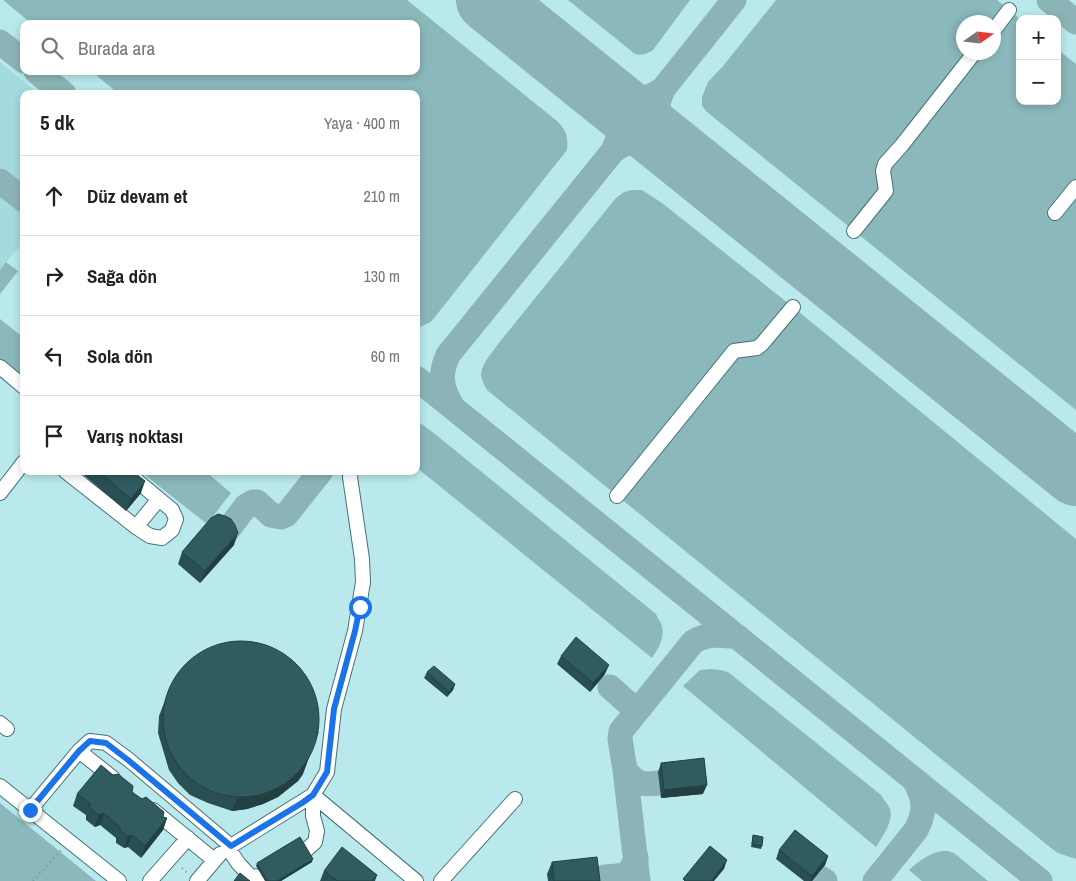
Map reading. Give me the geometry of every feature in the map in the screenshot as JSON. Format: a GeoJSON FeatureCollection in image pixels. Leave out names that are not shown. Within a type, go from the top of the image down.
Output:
{"type":"FeatureCollection","features":[{"type":"Feature","properties":{"kind":"lane"},"geometry":{"type":"LineString","coordinates":[[1001,21],[1009,10]]}},
{"type":"Feature","properties":{"kind":"lane"},"geometry":{"type":"LineString","coordinates":[[854,231],[886,191],[883,171],[885,164],[970,60]]}},
{"type":"Feature","properties":{"kind":"lane"},"geometry":{"type":"LineString","coordinates":[[1055,214],[1076,187]]}},
{"type":"Feature","properties":{"kind":"lane"},"geometry":{"type":"LineString","coordinates":[[616,496],[734,351],[757,348],[793,307]]}},
{"type":"Feature","properties":{"kind":"lane"},"geometry":{"type":"LineString","coordinates":[[0,367],[20,384]]}},
{"type":"Feature","properties":{"kind":"lane"},"geometry":{"type":"LineString","coordinates":[[0,493],[20,467]]}},
{"type":"Feature","properties":{"kind":"lane"},"geometry":{"type":"LineString","coordinates":[[70,475],[136,527],[150,536],[162,538],[172,530],[176,519],[172,510],[130,475]]}},
{"type":"Feature","properties":{"kind":"lane"},"geometry":{"type":"LineString","coordinates":[[193,878],[222,851],[313,795],[327,772],[334,709],[355,631],[363,582],[362,559],[350,475]]}},
{"type":"Feature","properties":{"kind":"lane"},"geometry":{"type":"LineString","coordinates":[[136,527],[159,499]]}},
{"type":"Feature","properties":{"kind":"lane"},"geometry":{"type":"LineString","coordinates":[[30,810],[79,751],[90,741],[106,743],[229,848],[238,863],[250,876],[262,877]]}},
{"type":"Feature","properties":{"kind":"lane"},"geometry":{"type":"LineString","coordinates":[[79,751],[126,788]]}},
{"type":"Feature","properties":{"kind":"lane"},"geometry":{"type":"LineString","coordinates":[[0,786],[119,881]]}},
{"type":"Feature","properties":{"kind":"lane"},"geometry":{"type":"LineString","coordinates":[[305,851],[314,842],[317,831],[313,816],[313,795]]}},
{"type":"Feature","properties":{"kind":"lane"},"geometry":{"type":"LineString","coordinates":[[313,795],[416,881]]}},
{"type":"Feature","properties":{"kind":"lane"},"geometry":{"type":"LineString","coordinates":[[442,881],[515,799]]}},
{"type":"Feature","properties":{"kind":"lane"},"geometry":{"type":"LineString","coordinates":[[141,801],[214,860]]}},
{"type":"Feature","properties":{"kind":"lane"},"geometry":{"type":"LineString","coordinates":[[150,881],[188,838]]}},
{"type":"Feature","properties":{"kind":"path"},"geometry":{"type":"LineString","coordinates":[[34,881],[68,841]]}},
{"type":"Feature","properties":{"kind":"path"},"geometry":{"type":"LineString","coordinates":[[182,868],[193,878]]}},
{"type":"Feature","properties":{"kind":"shaded area"},"geometry":{"type":"Polygon","coordinates":[[[3,0],[407,0],[557,121],[566,134],[567,150],[431,322],[420,326],[420,90],[114,90],[96,75],[420,75],[420,20],[27,20],[3,0]]]}},
{"type":"Feature","properties":{"kind":"shaded area"},"geometry":{"type":"Polygon","coordinates":[[[568,0],[690,0],[653,50],[640,55],[635,54],[568,0]]]}},
{"type":"Feature","properties":{"kind":"shaded area"},"geometry":{"type":"Polygon","coordinates":[[[776,0],[997,0],[1016,16],[1016,105],[1061,105],[1061,52],[1076,64],[1076,410],[707,112],[702,106],[702,97],[708,82],[776,0]]]}},
{"type":"Feature","properties":{"kind":"shaded area"},"geometry":{"type":"Polygon","coordinates":[[[0,62],[34,90],[20,90],[20,246],[0,270],[0,62]]]}},
{"type":"Feature","properties":{"kind":"shaded area"},"geometry":{"type":"Polygon","coordinates":[[[642,190],[662,203],[793,307],[1076,539],[1076,859],[1058,853],[1051,848],[487,390],[481,374],[483,366],[490,355],[616,198],[624,192],[642,190]]]}},
{"type":"Feature","properties":{"kind":"shaded area"},"geometry":{"type":"Polygon","coordinates":[[[6,262],[18,271],[0,294],[0,270],[6,262]]]}},
{"type":"Feature","properties":{"kind":"shaded area"},"geometry":{"type":"Polygon","coordinates":[[[0,319],[20,335],[20,376],[0,360],[0,319]]]}},
{"type":"Feature","properties":{"kind":"shaded area"},"geometry":{"type":"Polygon","coordinates":[[[420,423],[656,614],[662,626],[663,635],[659,647],[652,658],[420,470],[420,423]]]}},
{"type":"Feature","properties":{"kind":"shaded area"},"geometry":{"type":"Polygon","coordinates":[[[145,475],[210,475],[231,493],[207,524],[145,475]]]}},
{"type":"Feature","properties":{"kind":"shaded area"},"geometry":{"type":"Polygon","coordinates":[[[710,669],[728,672],[881,795],[891,814],[887,829],[876,847],[683,686],[700,670],[710,669]]]}},
{"type":"Feature","properties":{"kind":"shaded area"},"geometry":{"type":"Polygon","coordinates":[[[0,803],[96,881],[0,881],[0,803]]]}},
{"type":"Feature","properties":{"kind":"shaded area"},"geometry":{"type":"Polygon","coordinates":[[[942,851],[954,853],[988,881],[922,881],[909,870],[924,858],[942,851]]]}},
{"type":"Feature","properties":{"kind":"building"},"geometry":{"type":"Polygon","coordinates":[[[103,475],[137,475],[145,481],[131,499],[103,475]]]}},
{"type":"Feature","properties":{"kind":"building"},"geometry":{"type":"Polygon","coordinates":[[[218,514],[231,519],[238,533],[205,571],[182,552],[211,518],[218,514]]]}},
{"type":"Feature","properties":{"kind":"building"},"geometry":{"type":"Polygon","coordinates":[[[576,637],[609,665],[593,683],[561,656],[576,637]]]}},
{"type":"Feature","properties":{"kind":"building"},"geometry":{"type":"Polygon","coordinates":[[[233,641],[249,641],[264,644],[278,650],[296,664],[310,682],[316,696],[319,719],[316,742],[310,756],[296,774],[278,788],[264,794],[249,797],[233,797],[218,794],[204,788],[186,774],[176,762],[166,742],[163,727],[163,711],[166,696],[172,682],[186,664],[198,654],[218,644],[233,641]]]}},
{"type":"Feature","properties":{"kind":"building"},"geometry":{"type":"Polygon","coordinates":[[[434,666],[455,684],[449,692],[427,672],[434,666]]]}},
{"type":"Feature","properties":{"kind":"building"},"geometry":{"type":"Polygon","coordinates":[[[704,758],[707,785],[664,790],[661,763],[704,758]]]}},
{"type":"Feature","properties":{"kind":"building"},"geometry":{"type":"Polygon","coordinates":[[[101,765],[113,775],[118,774],[133,786],[132,792],[142,799],[146,797],[164,812],[163,817],[167,818],[145,846],[132,835],[128,836],[120,831],[120,827],[104,813],[99,815],[90,808],[90,803],[77,794],[101,765]]]}},
{"type":"Feature","properties":{"kind":"building"},"geometry":{"type":"Polygon","coordinates":[[[795,830],[828,856],[812,876],[779,850],[795,830]]]}},
{"type":"Feature","properties":{"kind":"building"},"geometry":{"type":"Polygon","coordinates":[[[753,835],[763,837],[762,846],[752,844],[753,835]]]}},
{"type":"Feature","properties":{"kind":"building"},"geometry":{"type":"Polygon","coordinates":[[[300,837],[313,859],[277,881],[267,881],[257,863],[300,837]]]}},
{"type":"Feature","properties":{"kind":"building"},"geometry":{"type":"Polygon","coordinates":[[[710,846],[727,860],[711,881],[685,881],[683,879],[710,846]]]}},
{"type":"Feature","properties":{"kind":"building"},"geometry":{"type":"Polygon","coordinates":[[[342,847],[377,875],[372,881],[338,881],[324,871],[342,847]]]}},
{"type":"Feature","properties":{"kind":"building"},"geometry":{"type":"Polygon","coordinates":[[[597,857],[600,881],[554,881],[552,862],[597,857]]]}},
{"type":"Feature","properties":{"kind":"building"},"geometry":{"type":"Polygon","coordinates":[[[240,873],[250,881],[234,881],[240,873]]]}},
{"type":"Feature","properties":{"kind":"taxiway"},"geometry":{"type":"LineString","coordinates":[[452,406],[445,393],[442,381],[443,369],[448,355],[613,151],[631,142],[663,140],[657,115],[658,103],[663,89],[734,0]]}},
{"type":"Feature","properties":{"kind":"taxiway"},"geometry":{"type":"LineString","coordinates":[[1049,0],[1076,22]]}},
{"type":"Feature","properties":{"kind":"taxiway"},"geometry":{"type":"LineString","coordinates":[[0,42],[20,58]]}},
{"type":"Feature","properties":{"kind":"taxiway"},"geometry":{"type":"LineString","coordinates":[[41,75],[59,90]]}},
{"type":"Feature","properties":{"kind":"taxiway"},"geometry":{"type":"LineString","coordinates":[[610,98],[638,100],[663,89]]}},
{"type":"Feature","properties":{"kind":"taxiway"},"geometry":{"type":"LineString","coordinates":[[610,98],[616,111],[619,126],[619,137],[613,151]]}},
{"type":"Feature","properties":{"kind":"taxiway"},"geometry":{"type":"LineString","coordinates":[[0,181],[20,197]]}},
{"type":"Feature","properties":{"kind":"taxiway"},"geometry":{"type":"LineString","coordinates":[[420,381],[1040,881]]}},
{"type":"Feature","properties":{"kind":"taxiway"},"geometry":{"type":"LineString","coordinates":[[227,531],[246,506],[253,502],[257,502],[271,515],[281,517],[286,515],[318,475]]}},
{"type":"Feature","properties":{"kind":"taxiway"},"geometry":{"type":"LineString","coordinates":[[638,881],[620,739],[621,731],[693,642],[709,636],[738,637]]}},
{"type":"Feature","properties":{"kind":"taxiway"},"geometry":{"type":"LineString","coordinates":[[610,687],[629,704]]}},
{"type":"Feature","properties":{"kind":"taxiway"},"geometry":{"type":"LineString","coordinates":[[625,770],[636,781],[648,784],[659,783]]}},
{"type":"Feature","properties":{"kind":"taxiway"},"geometry":{"type":"LineString","coordinates":[[875,881],[916,830],[919,823],[923,805],[914,780]]}},
{"type":"Feature","properties":{"kind":"taxiway"},"geometry":{"type":"LineString","coordinates":[[605,877],[625,874],[634,864],[636,857],[636,864]]}},
{"type":"Feature","properties":{"kind":"taxiway"},"geometry":{"type":"LineString","coordinates":[[820,878],[825,881]]}},
{"type":"Feature","properties":{"kind":"runway"},"geometry":{"type":"LineString","coordinates":[[488,0],[1076,474]]}},
{"type":"Feature","properties":{"kind":"route"},"geometry":{"type":"LineString","coordinates":[[30,810],[79,751],[90,741],[106,743],[231,846],[302,803],[313,795],[327,772],[334,709],[360,607]]}}]}
